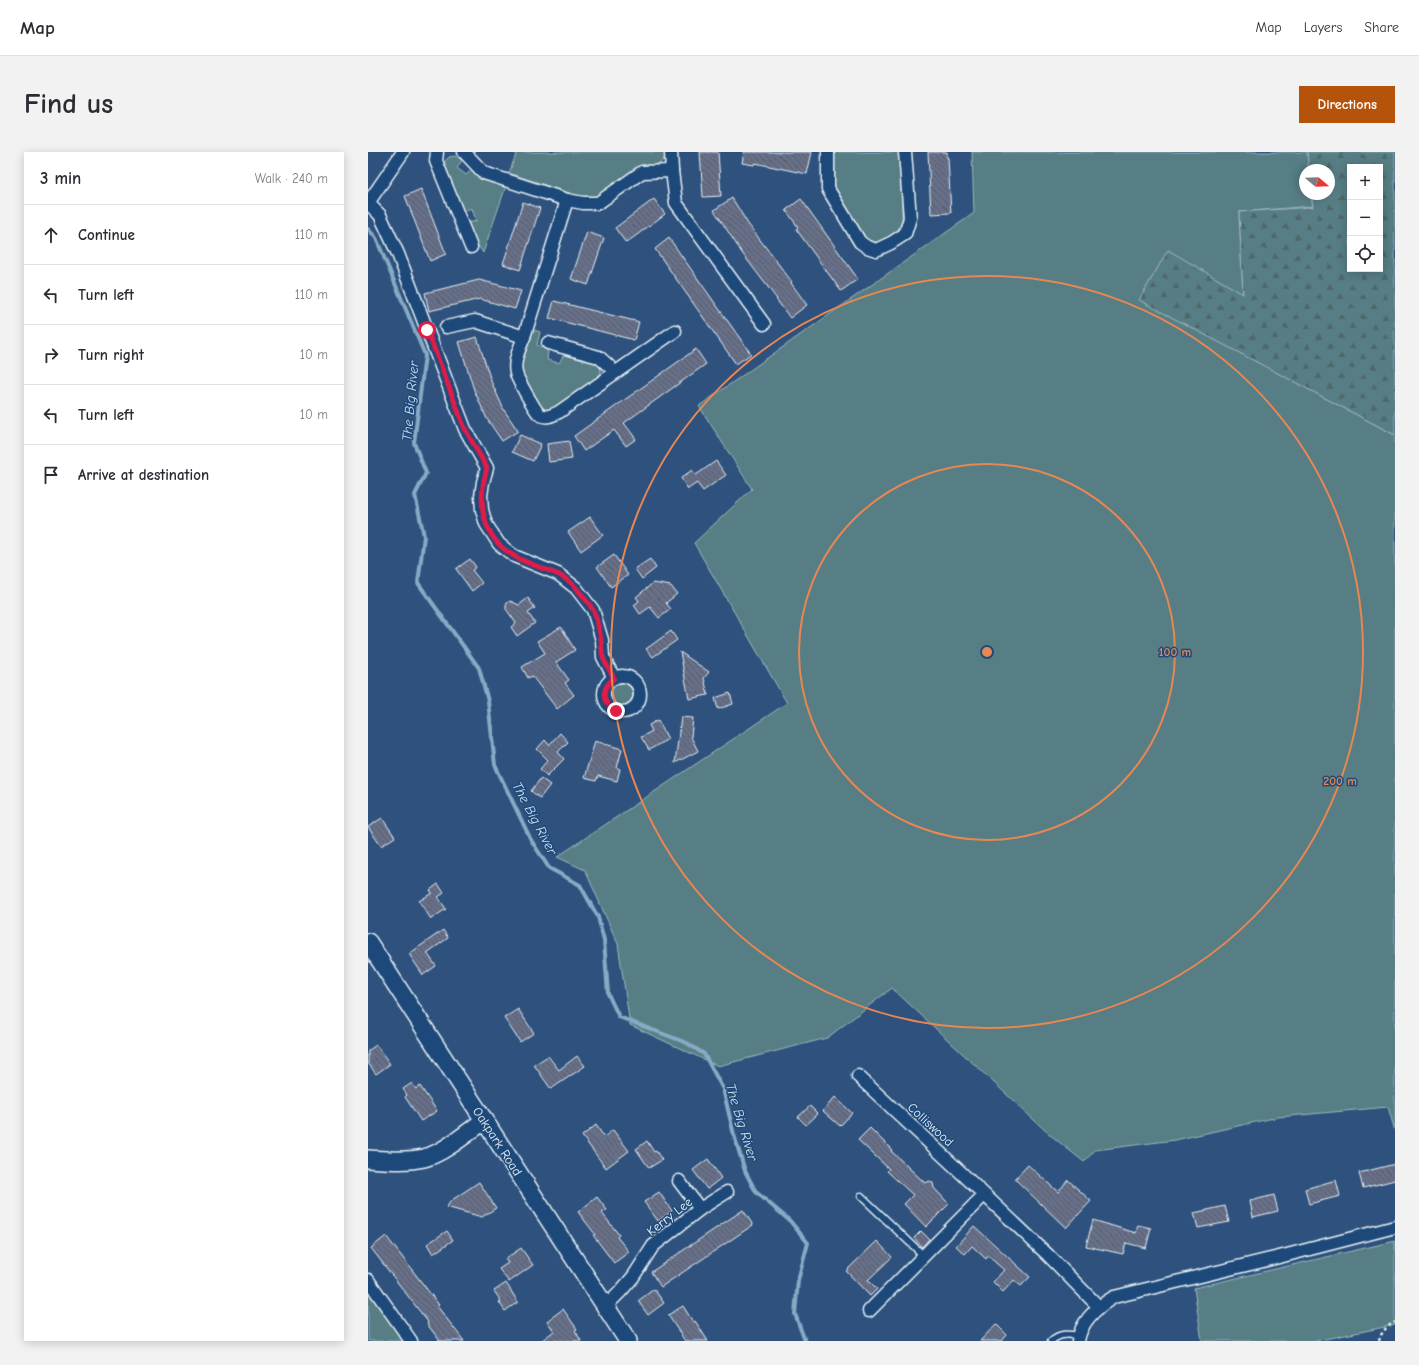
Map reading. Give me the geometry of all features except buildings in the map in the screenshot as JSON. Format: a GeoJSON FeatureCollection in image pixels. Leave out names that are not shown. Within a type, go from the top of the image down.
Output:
{"type":"FeatureCollection","features":[{"type":"Feature","properties":{"kind":"main road","name":"Oakpark Road"},"geometry":{"type":"LineString","coordinates":[[368,942],[628,1341]]}},
{"type":"Feature","properties":{"kind":"main road"},"geometry":{"type":"LineString","coordinates":[[368,1159],[403,1160],[423,1158],[432,1155],[450,1144],[485,1120]]}},
{"type":"Feature","properties":{"kind":"street"},"geometry":{"type":"LineString","coordinates":[[403,152],[368,203],[380,215],[398,254],[465,429],[487,468],[481,496],[482,510],[486,524],[499,544],[514,556],[558,574],[576,588],[593,610],[602,640],[602,657],[614,678]]}},
{"type":"Feature","properties":{"kind":"street"},"geometry":{"type":"LineString","coordinates":[[437,152],[436,161],[471,247]]}},
{"type":"Feature","properties":{"kind":"street"},"geometry":{"type":"LineString","coordinates":[[464,152],[484,173],[567,200],[583,203],[598,203],[642,172],[672,171]]}},
{"type":"Feature","properties":{"kind":"street"},"geometry":{"type":"LineString","coordinates":[[671,152],[676,203],[764,324]]}},
{"type":"Feature","properties":{"kind":"street"},"geometry":{"type":"LineString","coordinates":[[828,152],[828,189],[860,242],[867,248],[876,250],[891,243],[904,234],[910,218],[905,152]]}},
{"type":"Feature","properties":{"kind":"street"},"geometry":{"type":"LineString","coordinates":[[567,200],[516,360],[516,373],[539,414],[549,417],[559,412],[675,331]]}},
{"type":"Feature","properties":{"kind":"street"},"geometry":{"type":"LineString","coordinates":[[446,327],[475,321],[524,337]]}},
{"type":"Feature","properties":{"kind":"street"},"geometry":{"type":"LineString","coordinates":[[548,343],[599,356],[614,373]]}},
{"type":"Feature","properties":{"kind":"street","name":"Colliswood"},"geometry":{"type":"LineString","coordinates":[[858,1076],[1048,1255],[1099,1307]]}},
{"type":"Feature","properties":{"kind":"street"},"geometry":{"type":"LineString","coordinates":[[679,1181],[700,1209]]}},
{"type":"Feature","properties":{"kind":"street","name":"Kerry Lee"},"geometry":{"type":"LineString","coordinates":[[606,1306],[633,1277],[653,1246],[700,1209],[727,1192]]}},
{"type":"Feature","properties":{"kind":"street"},"geometry":{"type":"LineString","coordinates":[[869,1311],[984,1195]]}},
{"type":"Feature","properties":{"kind":"street"},"geometry":{"type":"LineString","coordinates":[[1079,1338],[1086,1322],[1099,1307],[1114,1297],[1395,1227]]}},
{"type":"Feature","properties":{"kind":"street"},"geometry":{"type":"LineString","coordinates":[[368,1280],[411,1341]]}},
{"type":"Feature","properties":{"kind":"lane"},"geometry":{"type":"LineString","coordinates":[[861,1196],[924,1256]]}},
{"type":"Feature","properties":{"kind":"lane"},"geometry":{"type":"LineString","coordinates":[[1051,1341],[1056,1337],[1066,1334],[1079,1338]]}},
{"type":"Feature","properties":{"kind":"path"},"geometry":{"type":"LineString","coordinates":[[1379,1341],[1388,1326],[1395,1322]]}},
{"type":"Feature","properties":{"kind":"green space"},"geometry":{"type":"Polygon","coordinates":[[[517,152],[666,152],[666,156],[659,165],[642,165],[594,198],[584,198],[509,173],[517,152]]]}},
{"type":"Feature","properties":{"kind":"green space"},"geometry":{"type":"Polygon","coordinates":[[[833,152],[899,152],[902,223],[896,232],[885,240],[876,242],[865,238],[836,196],[833,185],[833,152]]]}},
{"type":"Feature","properties":{"kind":"green space"},"geometry":{"type":"Polygon","coordinates":[[[972,152],[1307,152],[1308,164],[1299,164],[1299,200],[1312,200],[1313,206],[1239,212],[1243,295],[1140,300],[1395,435],[1395,1131],[1388,1107],[1278,1117],[1175,1140],[1095,1150],[1084,1162],[1048,1133],[892,988],[827,1038],[718,1066],[630,1025],[618,944],[585,870],[557,857],[787,703],[694,543],[752,489],[699,406],[974,213],[972,152]]]}},
{"type":"Feature","properties":{"kind":"green space"},"geometry":{"type":"Polygon","coordinates":[[[1307,152],[1395,152],[1395,435],[1139,300],[1168,250],[1243,294],[1239,212],[1313,207],[1312,200],[1335,200],[1335,164],[1308,164],[1307,152]]]}},
{"type":"Feature","properties":{"kind":"green space"},"geometry":{"type":"Polygon","coordinates":[[[456,156],[462,160],[457,168],[466,175],[472,170],[489,180],[506,186],[483,253],[473,238],[468,223],[476,221],[472,208],[463,211],[444,166],[445,161],[449,157],[456,156]]]}},
{"type":"Feature","properties":{"kind":"green space"},"geometry":{"type":"Polygon","coordinates":[[[531,329],[540,332],[537,345],[544,348],[548,352],[547,360],[559,363],[563,356],[569,353],[595,360],[600,364],[601,372],[599,377],[554,410],[545,410],[540,406],[530,390],[520,367],[531,329]]]}},
{"type":"Feature","properties":{"kind":"green space"},"geometry":{"type":"Polygon","coordinates":[[[622,683],[630,686],[633,694],[630,702],[622,705],[614,702],[611,694],[614,686],[622,683]]]}},
{"type":"Feature","properties":{"kind":"green space"},"geometry":{"type":"Polygon","coordinates":[[[1395,1241],[1395,1325],[1315,1341],[1202,1341],[1194,1288],[1395,1241]]]}},
{"type":"Feature","properties":{"kind":"green space"},"geometry":{"type":"Polygon","coordinates":[[[368,1290],[404,1341],[368,1341],[368,1290]]]}},
{"type":"Feature","properties":{"kind":"waterway","name":"The Big River"},"geometry":{"type":"LineString","coordinates":[[368,229],[376,238],[425,355],[414,443],[426,473],[415,495],[424,536],[418,583],[479,668],[488,701],[495,765],[531,840],[549,868],[580,885],[598,917],[604,940],[608,994],[619,1017],[687,1043],[704,1054],[723,1089],[734,1135],[745,1171],[756,1192],[790,1221],[808,1243],[798,1280],[795,1314],[805,1341]]}},
{"type":"Feature","properties":{"kind":"route"},"geometry":{"type":"LineString","coordinates":[[427,330],[465,429],[487,468],[481,496],[482,510],[486,524],[499,544],[514,556],[558,574],[576,588],[593,610],[602,640],[602,657],[614,678],[605,689],[604,696],[610,708],[616,711]]}}]}
